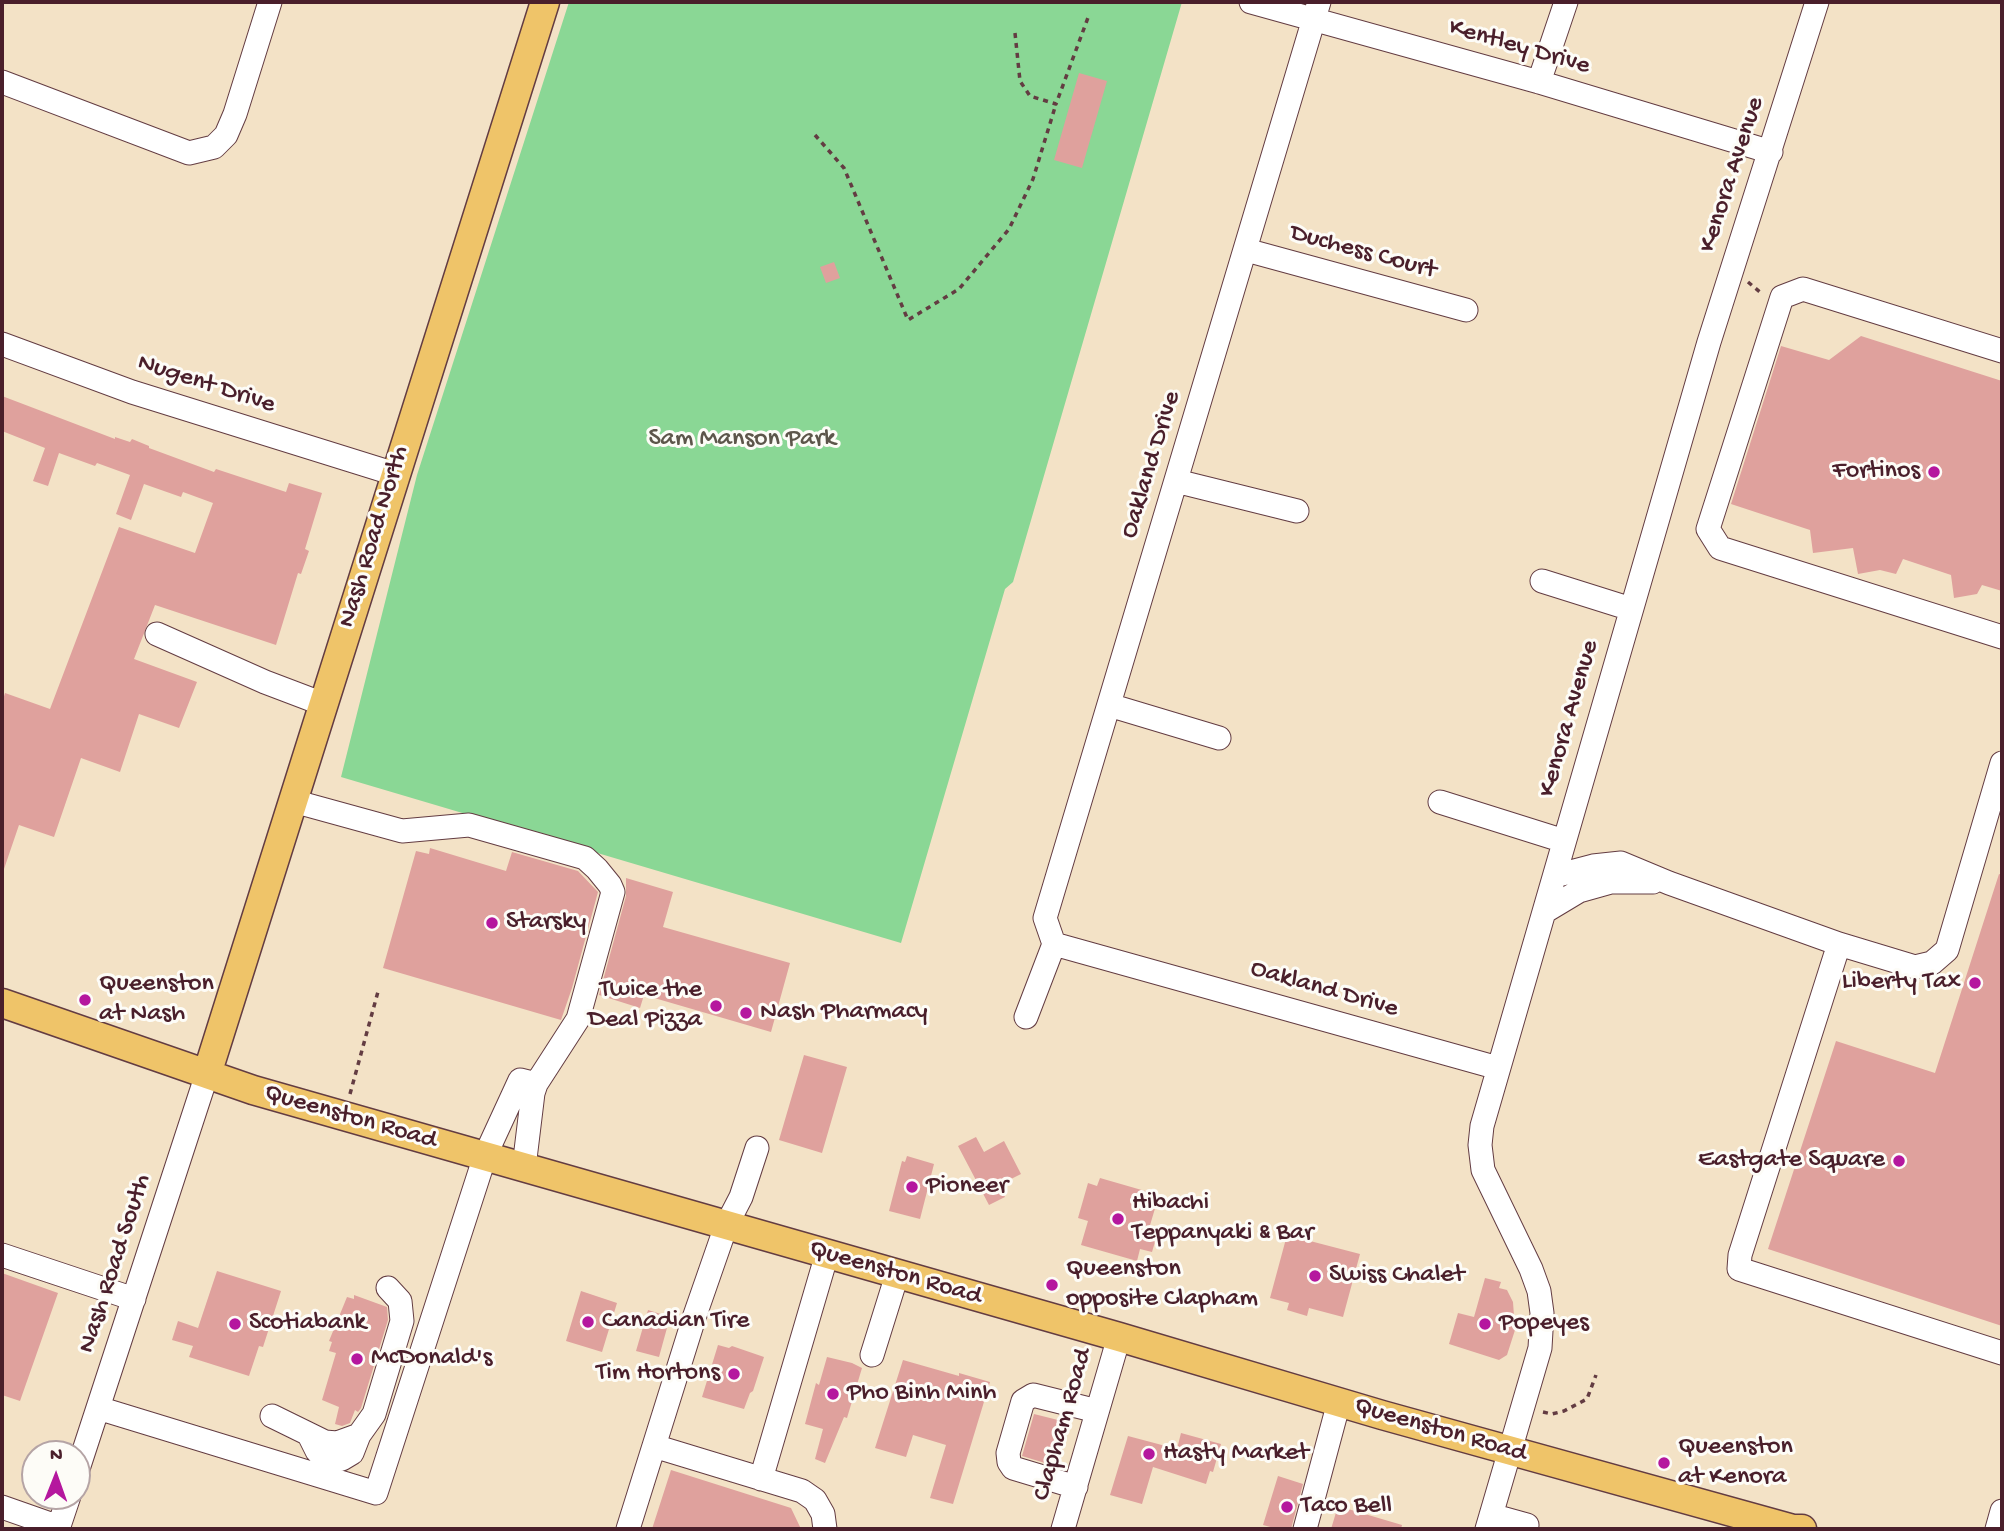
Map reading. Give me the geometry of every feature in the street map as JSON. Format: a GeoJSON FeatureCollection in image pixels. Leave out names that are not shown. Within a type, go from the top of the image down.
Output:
{"type":"FeatureCollection","features":[{"type":"Feature","properties":{"kind":"main road","name":"Nash Road North"},"geometry":{"type":"LineString","coordinates":[[207,1074],[545,2]]}},
{"type":"Feature","properties":{"kind":"main road","name":"Queenston Road"},"geometry":{"type":"LineString","coordinates":[[2,1003],[253,1090],[1510,1451],[1793,1529],[1802,1529]]}},
{"type":"Feature","properties":{"kind":"street"},"geometry":{"type":"LineString","coordinates":[[2,82],[189,153],[214,147],[226,135],[235,114],[270,2]]}},
{"type":"Feature","properties":{"kind":"street","name":"Kentley Drive"},"geometry":{"type":"LineString","coordinates":[[1251,2],[1316,11],[1771,152]]}},
{"type":"Feature","properties":{"kind":"street"},"geometry":{"type":"LineString","coordinates":[[1539,82],[1566,2]]}},
{"type":"Feature","properties":{"kind":"street","name":"Kenora Avenue"},"geometry":{"type":"LineString","coordinates":[[1489,1522],[1540,1348],[1542,1313],[1539,1291],[1531,1269],[1483,1170],[1480,1145],[1482,1126],[1563,841],[1732,270],[1817,2]]}},
{"type":"Feature","properties":{"kind":"street","name":"Oakland Drive"},"geometry":{"type":"LineString","coordinates":[[1316,11],[1045,918],[1054,944],[1498,1068]]}},
{"type":"Feature","properties":{"kind":"street","name":"Duchess Court"},"geometry":{"type":"LineString","coordinates":[[1246,250],[1466,310]]}},
{"type":"Feature","properties":{"kind":"street"},"geometry":{"type":"LineString","coordinates":[[2002,351],[1803,289],[1782,297],[1708,528],[1720,548],[2002,637]]}},
{"type":"Feature","properties":{"kind":"street","name":"Nugent Drive"},"geometry":{"type":"LineString","coordinates":[[2,344],[132,392],[395,474]]}},
{"type":"Feature","properties":{"kind":"street"},"geometry":{"type":"LineString","coordinates":[[1177,481],[1297,511]]}},
{"type":"Feature","properties":{"kind":"street"},"geometry":{"type":"LineString","coordinates":[[1542,581],[1631,609]]}},
{"type":"Feature","properties":{"kind":"street"},"geometry":{"type":"LineString","coordinates":[[157,634],[323,704]]}},
{"type":"Feature","properties":{"kind":"street"},"geometry":{"type":"LineString","coordinates":[[1110,705],[1219,738]]}},
{"type":"Feature","properties":{"kind":"street"},"geometry":{"type":"LineString","coordinates":[[1555,876],[1593,866],[1621,863],[1839,944],[1915,967],[1932,963],[1947,950],[2002,763]]}},
{"type":"Feature","properties":{"kind":"street"},"geometry":{"type":"LineString","coordinates":[[98,1408],[376,1493],[485,1156],[528,1082],[578,1019],[614,892],[585,858],[469,825],[402,831],[293,801]]}},
{"type":"Feature","properties":{"kind":"street"},"geometry":{"type":"LineString","coordinates":[[1440,803],[1563,841]]}},
{"type":"Feature","properties":{"kind":"street"},"geometry":{"type":"LineString","coordinates":[[1544,912],[1578,891],[1611,882],[1669,883]]}},
{"type":"Feature","properties":{"kind":"street"},"geometry":{"type":"LineString","coordinates":[[1027,1017],[1054,944]]}},
{"type":"Feature","properties":{"kind":"street"},"geometry":{"type":"LineString","coordinates":[[1839,944],[1740,1255],[1739,1269],[2002,1353]]}},
{"type":"Feature","properties":{"kind":"street","name":"Nash Road South"},"geometry":{"type":"LineString","coordinates":[[88,1440],[207,1074]]}},
{"type":"Feature","properties":{"kind":"street"},"geometry":{"type":"LineString","coordinates":[[524,1167],[529,1118],[528,1082]]}},
{"type":"Feature","properties":{"kind":"street"},"geometry":{"type":"LineString","coordinates":[[628,1529],[695,1315],[757,1148]]}},
{"type":"Feature","properties":{"kind":"street"},"geometry":{"type":"LineString","coordinates":[[761,1479],[827,1254]]}},
{"type":"Feature","properties":{"kind":"street"},"geometry":{"type":"LineString","coordinates":[[2,1255],[134,1299]]}},
{"type":"Feature","properties":{"kind":"street"},"geometry":{"type":"LineString","coordinates":[[872,1356],[897,1275]]}},
{"type":"Feature","properties":{"kind":"street"},"geometry":{"type":"LineString","coordinates":[[272,1416],[309,1435],[324,1459],[342,1459],[352,1453],[359,1435],[374,1414],[402,1321],[400,1301],[388,1288]]}},
{"type":"Feature","properties":{"kind":"street","name":"Clapham Road"},"geometry":{"type":"LineString","coordinates":[[1063,1529],[1119,1337]]}},
{"type":"Feature","properties":{"kind":"street"},"geometry":{"type":"LineString","coordinates":[[1076,1488],[1013,1468],[1008,1453],[1023,1401],[1033,1395],[1097,1411]]}},
{"type":"Feature","properties":{"kind":"street"},"geometry":{"type":"LineString","coordinates":[[1305,1529],[1339,1402]]}},
{"type":"Feature","properties":{"kind":"street"},"geometry":{"type":"LineString","coordinates":[[654,1446],[802,1491],[815,1500],[823,1514],[825,1529]]}},
{"type":"Feature","properties":{"kind":"street"},"geometry":{"type":"LineString","coordinates":[[2,1507],[59,1528],[65,1510]]}},
{"type":"Feature","properties":{"kind":"street"},"geometry":{"type":"LineString","coordinates":[[1997,1529],[2002,1511]]}},
{"type":"Feature","properties":{"kind":"street"},"geometry":{"type":"LineString","coordinates":[[1489,1522],[1527,1525]]}},
{"type":"Feature","properties":{"kind":"path"},"geometry":{"type":"LineString","coordinates":[[815,135],[844,168],[908,320],[960,289],[1009,229],[1033,179],[1056,104],[1089,15]]}},
{"type":"Feature","properties":{"kind":"path"},"geometry":{"type":"LineString","coordinates":[[1015,33],[1020,81],[1030,96],[1056,104]]}},
{"type":"Feature","properties":{"kind":"path"},"geometry":{"type":"LineString","coordinates":[[1732,270],[1769,298],[1782,297]]}},
{"type":"Feature","properties":{"kind":"path"},"geometry":{"type":"LineString","coordinates":[[344,1116],[379,988]]}},
{"type":"Feature","properties":{"kind":"path"},"geometry":{"type":"LineString","coordinates":[[1524,1406],[1552,1414],[1564,1411],[1587,1399],[1596,1375]]}},
{"type":"Feature","properties":{"kind":"green space","name":"Sam Manson Park"},"geometry":{"type":"Polygon","coordinates":[[[569,2],[1182,2],[1013,582],[1005,589],[901,943],[341,777],[417,475],[569,2]]]}},
{"type":"Feature","properties":{"kind":"building"},"geometry":{"type":"Polygon","coordinates":[[[1079,73],[1107,81],[1082,168],[1054,160],[1079,73]]]}},
{"type":"Feature","properties":{"kind":"building"},"geometry":{"type":"Polygon","coordinates":[[[834,262],[840,278],[826,283],[820,267],[834,262]]]}},
{"type":"Feature","properties":{"kind":"building"},"geometry":{"type":"Polygon","coordinates":[[[1861,336],[2002,381],[2002,591],[1982,585],[1977,594],[1954,598],[1951,575],[1903,559],[1896,574],[1880,570],[1858,574],[1853,548],[1813,553],[1810,530],[1731,504],[1781,346],[1829,360],[1861,336]]]}},
{"type":"Feature","properties":{"kind":"building"},"geometry":{"type":"Polygon","coordinates":[[[2,396],[115,439],[130,442],[132,439],[214,472],[216,469],[286,492],[289,483],[322,493],[305,549],[309,551],[301,574],[298,573],[276,645],[155,605],[134,659],[197,682],[179,728],[139,714],[120,772],[81,758],[54,837],[19,825],[4,869],[2,703],[5,693],[50,709],[119,527],[195,553],[213,503],[183,492],[181,497],[144,484],[131,520],[116,514],[130,475],[59,453],[48,486],[33,481],[45,448],[2,431],[2,396]]]}},
{"type":"Feature","properties":{"kind":"building"},"geometry":{"type":"Polygon","coordinates":[[[430,848],[506,871],[512,852],[578,871],[598,892],[561,1020],[383,968],[416,851],[429,854],[430,848]]]}},
{"type":"Feature","properties":{"kind":"building","name":"Eastgate Square"},"geometry":{"type":"Polygon","coordinates":[[[1999,874],[2002,875],[2002,1326],[1768,1249],[1836,1041],[1935,1073],[1999,874]]]}},
{"type":"Feature","properties":{"kind":"building"},"geometry":{"type":"Polygon","coordinates":[[[626,878],[673,892],[663,927],[790,963],[771,1032],[644,995],[640,1008],[599,995],[626,896],[626,878]]]}},
{"type":"Feature","properties":{"kind":"building"},"geometry":{"type":"Polygon","coordinates":[[[804,1055],[847,1067],[822,1153],[779,1140],[804,1055]]]}},
{"type":"Feature","properties":{"kind":"building"},"geometry":{"type":"Polygon","coordinates":[[[976,1137],[984,1152],[1004,1141],[1021,1174],[999,1185],[1005,1197],[989,1205],[958,1146],[976,1137]]]}},
{"type":"Feature","properties":{"kind":"building"},"geometry":{"type":"Polygon","coordinates":[[[907,1156],[934,1164],[920,1219],[889,1211],[902,1161],[905,1162],[907,1156]]]}},
{"type":"Feature","properties":{"kind":"building"},"geometry":{"type":"Polygon","coordinates":[[[1100,1178],[1159,1195],[1148,1232],[1157,1235],[1152,1252],[1140,1249],[1137,1261],[1081,1245],[1088,1221],[1078,1218],[1088,1183],[1097,1186],[1100,1178]]]}},
{"type":"Feature","properties":{"kind":"building","name":"Swiss Chalet"},"geometry":{"type":"Polygon","coordinates":[[[1287,1235],[1360,1254],[1343,1317],[1309,1308],[1307,1316],[1287,1310],[1289,1303],[1270,1298],[1287,1235]]]}},
{"type":"Feature","properties":{"kind":"building","name":"Scotiabank"},"geometry":{"type":"Polygon","coordinates":[[[217,1271],[281,1291],[263,1347],[259,1346],[249,1376],[189,1357],[193,1346],[172,1340],[178,1321],[198,1328],[217,1271]]]}},
{"type":"Feature","properties":{"kind":"building"},"geometry":{"type":"Polygon","coordinates":[[[2,1273],[58,1293],[20,1401],[2,1395],[2,1273]]]}},
{"type":"Feature","properties":{"kind":"building","name":"Popeyes"},"geometry":{"type":"Polygon","coordinates":[[[1485,1278],[1501,1282],[1499,1288],[1507,1290],[1513,1302],[1515,1330],[1507,1355],[1499,1360],[1449,1344],[1458,1313],[1474,1317],[1485,1278]]]}},
{"type":"Feature","properties":{"kind":"building"},"geometry":{"type":"Polygon","coordinates":[[[581,1291],[617,1303],[602,1352],[566,1341],[581,1291]]]}},
{"type":"Feature","properties":{"kind":"building","name":"McDonald's"},"geometry":{"type":"Polygon","coordinates":[[[354,1295],[387,1307],[388,1320],[361,1408],[358,1412],[355,1410],[350,1423],[342,1426],[335,1424],[339,1407],[322,1400],[336,1353],[329,1351],[332,1342],[329,1341],[347,1297],[354,1299],[354,1295]]]}},
{"type":"Feature","properties":{"kind":"building"},"geometry":{"type":"Polygon","coordinates":[[[648,1310],[670,1317],[659,1357],[636,1351],[648,1310]]]}},
{"type":"Feature","properties":{"kind":"building","name":"Tim Hortons"},"geometry":{"type":"Polygon","coordinates":[[[718,1345],[729,1348],[732,1346],[764,1357],[744,1409],[702,1397],[718,1345]]]}},
{"type":"Feature","properties":{"kind":"building","name":"Pho Binh Minh"},"geometry":{"type":"Polygon","coordinates":[[[827,1357],[862,1368],[847,1418],[844,1417],[825,1463],[815,1459],[823,1429],[805,1424],[816,1383],[819,1385],[827,1357]]]}},
{"type":"Feature","properties":{"kind":"building"},"geometry":{"type":"Polygon","coordinates":[[[903,1360],[990,1382],[953,1504],[930,1498],[946,1445],[913,1435],[906,1457],[875,1448],[903,1360]]]}},
{"type":"Feature","properties":{"kind":"building"},"geometry":{"type":"Polygon","coordinates":[[[1034,1414],[1070,1423],[1058,1467],[1022,1456],[1034,1414]]]}},
{"type":"Feature","properties":{"kind":"building"},"geometry":{"type":"Polygon","coordinates":[[[1181,1433],[1221,1444],[1213,1472],[1210,1471],[1206,1484],[1153,1467],[1142,1504],[1110,1495],[1128,1436],[1177,1449],[1181,1433]]]}},
{"type":"Feature","properties":{"kind":"building"},"geometry":{"type":"Polygon","coordinates":[[[671,1470],[791,1508],[801,1529],[652,1529],[671,1470]]]}},
{"type":"Feature","properties":{"kind":"building","name":"Taco Bell"},"geometry":{"type":"Polygon","coordinates":[[[1278,1476],[1303,1484],[1291,1529],[1263,1525],[1278,1476]]]}},
{"type":"Feature","properties":{"kind":"building"},"geometry":{"type":"Polygon","coordinates":[[[1338,1506],[1402,1525],[1401,1529],[1331,1529],[1338,1506]]]}},
{"type":"Feature","properties":{"kind":"place","name":"Fortinos"},"geometry":{"type":"Point","coordinates":[1934,472]}},
{"type":"Feature","properties":{"kind":"place","name":"Starsky"},"geometry":{"type":"Point","coordinates":[492,923]}},
{"type":"Feature","properties":{"kind":"place","name":"Liberty Tax"},"geometry":{"type":"Point","coordinates":[1975,983]}},
{"type":"Feature","properties":{"kind":"place","name":"Queenston at Nash"},"geometry":{"type":"Point","coordinates":[85,1000]}},
{"type":"Feature","properties":{"kind":"place","name":"Twice the Deal Pizza"},"geometry":{"type":"Point","coordinates":[716,1006]}},
{"type":"Feature","properties":{"kind":"place","name":"Nash Pharmacy"},"geometry":{"type":"Point","coordinates":[746,1013]}},
{"type":"Feature","properties":{"kind":"place","name":"Eastgate Square"},"geometry":{"type":"Point","coordinates":[1899,1161]}},
{"type":"Feature","properties":{"kind":"place","name":"Pioneer"},"geometry":{"type":"Point","coordinates":[912,1187]}},
{"type":"Feature","properties":{"kind":"place","name":"Hibachi Teppanyaki & Bar"},"geometry":{"type":"Point","coordinates":[1118,1219]}},
{"type":"Feature","properties":{"kind":"place","name":"Swiss Chalet"},"geometry":{"type":"Point","coordinates":[1315,1276]}},
{"type":"Feature","properties":{"kind":"place","name":"Queenston opposite Clapham"},"geometry":{"type":"Point","coordinates":[1052,1285]}},
{"type":"Feature","properties":{"kind":"place","name":"Canadian Tire"},"geometry":{"type":"Point","coordinates":[588,1322]}},
{"type":"Feature","properties":{"kind":"place","name":"Scotiabank"},"geometry":{"type":"Point","coordinates":[235,1324]}},
{"type":"Feature","properties":{"kind":"place","name":"Popeyes"},"geometry":{"type":"Point","coordinates":[1485,1324]}},
{"type":"Feature","properties":{"kind":"place","name":"McDonald's"},"geometry":{"type":"Point","coordinates":[357,1359]}},
{"type":"Feature","properties":{"kind":"place","name":"Tim Hortons"},"geometry":{"type":"Point","coordinates":[734,1374]}},
{"type":"Feature","properties":{"kind":"place","name":"Pho Binh Minh"},"geometry":{"type":"Point","coordinates":[833,1394]}},
{"type":"Feature","properties":{"kind":"place","name":"Hasty Market"},"geometry":{"type":"Point","coordinates":[1149,1454]}},
{"type":"Feature","properties":{"kind":"place","name":"Queenston at Kenora"},"geometry":{"type":"Point","coordinates":[1664,1463]}},
{"type":"Feature","properties":{"kind":"place","name":"Taco Bell"},"geometry":{"type":"Point","coordinates":[1287,1507]}}]}
